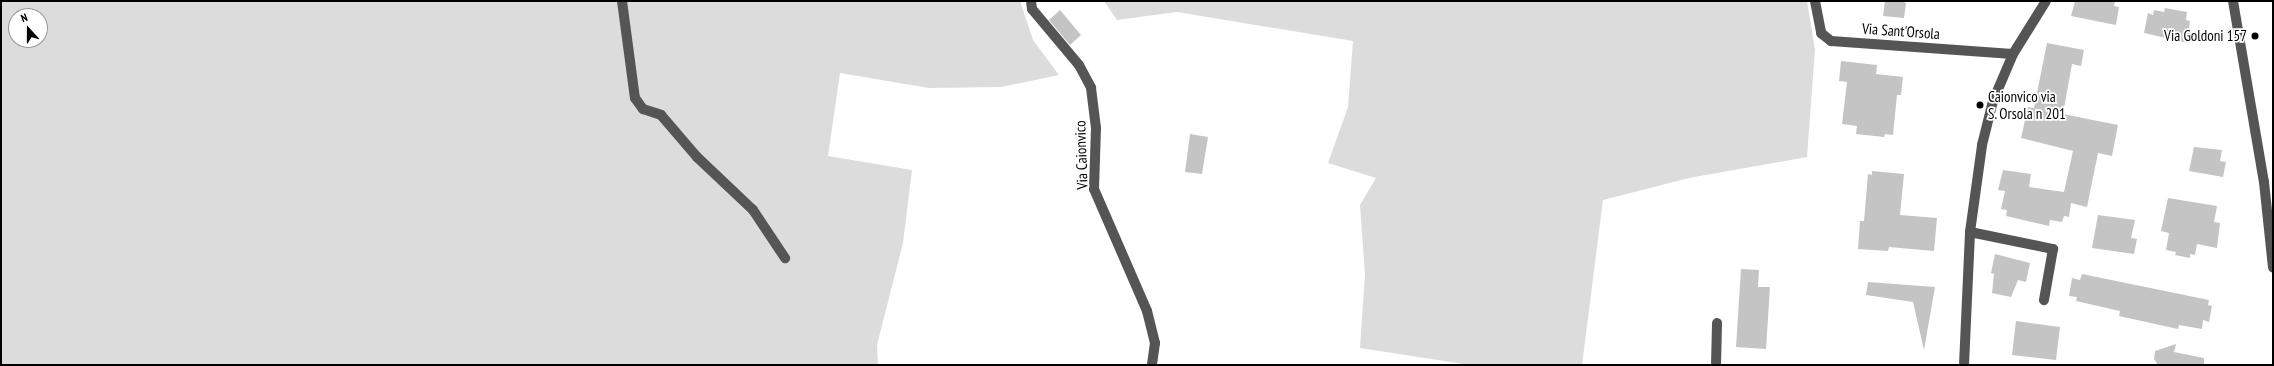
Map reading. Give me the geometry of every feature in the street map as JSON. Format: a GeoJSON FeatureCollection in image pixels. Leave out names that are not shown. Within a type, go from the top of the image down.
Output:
{"type":"FeatureCollection","features":[{"type":"Feature","properties":{"kind":"street"},"geometry":{"type":"LineString","coordinates":[[622,1],[635,98],[643,109],[661,115],[697,157],[753,210],[785,258]]}},
{"type":"Feature","properties":{"kind":"street","name":"Via Caionvico"},"geometry":{"type":"LineString","coordinates":[[1030,1],[1032,9],[1079,66],[1091,88],[1096,128],[1094,189],[1147,311],[1155,343],[1152,365]]}},
{"type":"Feature","properties":{"kind":"street","name":"Via Sant'Orsola"},"geometry":{"type":"LineString","coordinates":[[1815,1],[1821,33],[1831,41],[2013,54]]}},
{"type":"Feature","properties":{"kind":"street"},"geometry":{"type":"LineString","coordinates":[[1964,365],[1970,232],[1982,145],[1993,101],[2013,54],[2046,1]]}},
{"type":"Feature","properties":{"kind":"street"},"geometry":{"type":"LineString","coordinates":[[2233,1],[2268,183],[2273,268]]}},
{"type":"Feature","properties":{"kind":"street"},"geometry":{"type":"LineString","coordinates":[[1970,232],[2053,249],[2044,300]]}},
{"type":"Feature","properties":{"kind":"street"},"geometry":{"type":"LineString","coordinates":[[1716,365],[1717,323]]}},
{"type":"Feature","properties":{"kind":"shaded area"},"geometry":{"type":"Polygon","coordinates":[[[1,1],[1020,1],[1033,40],[1059,75],[1001,87],[929,88],[840,73],[828,156],[912,170],[903,243],[877,345],[878,365],[1,365],[1,1]]]}},
{"type":"Feature","properties":{"kind":"shaded area"},"geometry":{"type":"Polygon","coordinates":[[[1104,1],[1807,1],[1815,50],[1807,157],[1689,178],[1603,200],[1582,365],[1470,365],[1360,348],[1365,274],[1360,205],[1376,178],[1328,163],[1348,107],[1353,41],[1177,12],[1117,20],[1104,1]]]}},
{"type":"Feature","properties":{"kind":"building"},"geometry":{"type":"Polygon","coordinates":[[[1885,1],[1904,1],[1906,4],[1904,18],[1883,16],[1885,1]]]}},
{"type":"Feature","properties":{"kind":"building"},"geometry":{"type":"Polygon","coordinates":[[[2075,1],[2115,1],[2114,6],[2119,7],[2116,25],[2071,16],[2075,1]]]}},
{"type":"Feature","properties":{"kind":"building"},"geometry":{"type":"Polygon","coordinates":[[[2165,8],[2187,12],[2186,20],[2190,21],[2189,28],[2191,29],[2188,43],[2144,33],[2148,13],[2153,15],[2154,10],[2164,12],[2165,8]]]}},
{"type":"Feature","properties":{"kind":"building"},"geometry":{"type":"Polygon","coordinates":[[[1060,10],[1081,35],[1070,45],[1049,20],[1060,10]]]}},
{"type":"Feature","properties":{"kind":"building"},"geometry":{"type":"Polygon","coordinates":[[[2047,43],[2084,50],[2081,66],[2072,64],[2063,114],[2118,125],[2112,156],[2098,153],[2087,207],[2071,203],[2069,217],[2064,216],[2062,222],[2050,220],[2049,226],[2006,216],[2007,210],[2001,209],[2005,191],[1998,190],[2003,170],[2031,174],[2029,187],[2064,192],[2073,151],[2021,138],[2028,107],[2034,108],[2047,43]]]}},
{"type":"Feature","properties":{"kind":"building"},"geometry":{"type":"Polygon","coordinates":[[[1841,61],[1877,65],[1876,74],[1903,77],[1901,95],[1897,95],[1893,135],[1885,134],[1884,137],[1856,134],[1857,126],[1842,124],[1847,82],[1839,81],[1841,61]]]}},
{"type":"Feature","properties":{"kind":"building"},"geometry":{"type":"Polygon","coordinates":[[[1190,134],[1208,137],[1202,174],[1185,172],[1190,134]]]}},
{"type":"Feature","properties":{"kind":"building"},"geometry":{"type":"Polygon","coordinates":[[[2194,147],[2222,150],[2220,161],[2226,162],[2223,177],[2189,171],[2194,147]]]}},
{"type":"Feature","properties":{"kind":"building"},"geometry":{"type":"Polygon","coordinates":[[[1872,171],[1904,174],[1900,215],[1937,218],[1934,251],[1889,247],[1888,251],[1858,249],[1860,221],[1864,221],[1868,174],[1872,175],[1872,171]]]}},
{"type":"Feature","properties":{"kind":"building"},"geometry":{"type":"Polygon","coordinates":[[[2168,198],[2217,206],[2214,222],[2220,223],[2217,248],[2197,244],[2195,255],[2190,254],[2190,258],[2175,255],[2176,252],[2166,250],[2169,233],[2161,231],[2168,198]]]}},
{"type":"Feature","properties":{"kind":"building"},"geometry":{"type":"Polygon","coordinates":[[[2098,215],[2135,220],[2131,238],[2137,239],[2134,254],[2092,248],[2098,215]]]}},
{"type":"Feature","properties":{"kind":"building"},"geometry":{"type":"Polygon","coordinates":[[[1995,254],[2030,263],[2026,282],[2018,280],[2011,297],[1992,293],[1994,274],[1991,273],[1995,254]]]}},
{"type":"Feature","properties":{"kind":"building"},"geometry":{"type":"Polygon","coordinates":[[[1741,269],[1759,270],[1758,287],[1770,287],[1766,349],[1736,347],[1741,269]]]}},
{"type":"Feature","properties":{"kind":"building"},"geometry":{"type":"Polygon","coordinates":[[[2082,274],[2209,300],[2208,305],[2212,306],[2209,322],[2203,320],[2202,329],[2179,325],[2178,329],[2119,316],[2120,311],[2076,301],[2077,297],[2069,296],[2072,278],[2080,280],[2082,274]]]}},
{"type":"Feature","properties":{"kind":"building"},"geometry":{"type":"Polygon","coordinates":[[[1868,282],[1935,287],[1924,350],[1913,302],[1866,295],[1868,282]]]}},
{"type":"Feature","properties":{"kind":"building"},"geometry":{"type":"Polygon","coordinates":[[[2016,321],[2060,327],[2056,360],[2012,355],[2016,321]]]}},
{"type":"Feature","properties":{"kind":"building"},"geometry":{"type":"Polygon","coordinates":[[[2176,344],[2174,352],[2204,358],[2204,365],[2158,365],[2154,359],[2155,351],[2176,344]]]}},
{"type":"Feature","properties":{"kind":"place","name":"Via Goldoni 157"},"geometry":{"type":"Point","coordinates":[2255,36]}},
{"type":"Feature","properties":{"kind":"place","name":"Caionvico via S. Orsola n 201"},"geometry":{"type":"Point","coordinates":[1980,105]}}]}
